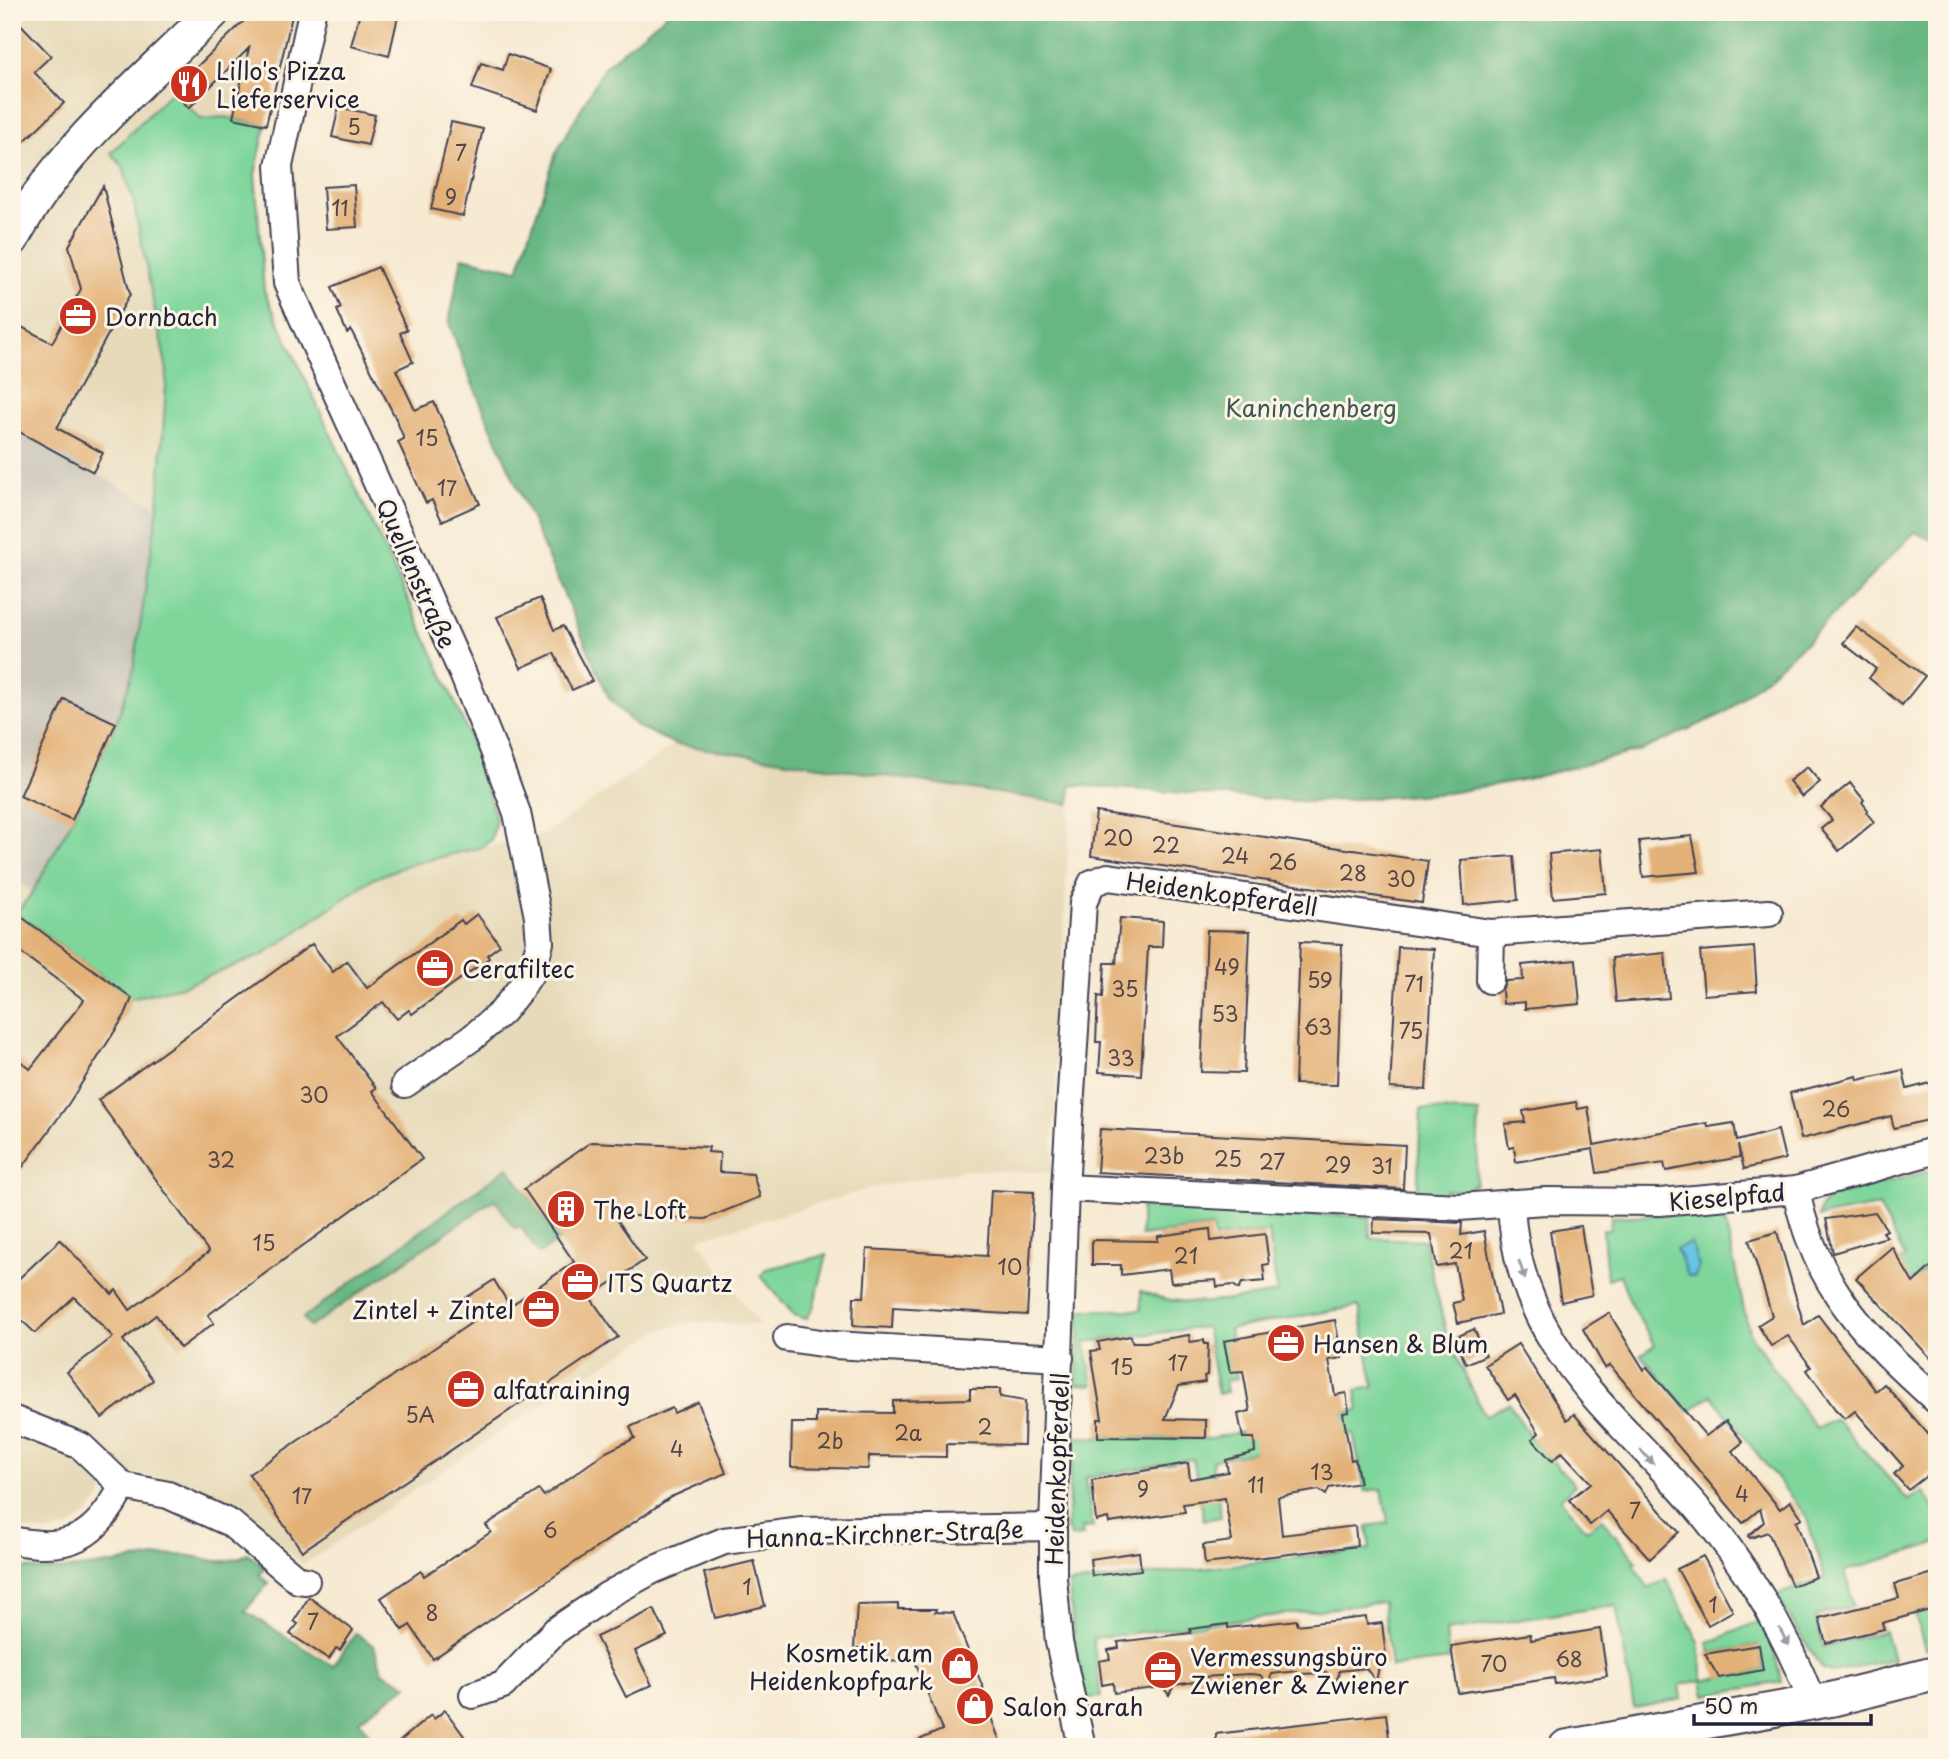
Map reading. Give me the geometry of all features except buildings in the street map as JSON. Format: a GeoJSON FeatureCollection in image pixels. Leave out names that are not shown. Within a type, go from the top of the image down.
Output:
{"type":"FeatureCollection","features":[{"type":"Feature","properties":{"kind":"street"},"geometry":{"type":"LineString","coordinates":[[12,239],[31,202],[56,169],[213,12]]}},
{"type":"Feature","properties":{"kind":"street","name":"Quellenstraße"},"geometry":{"type":"LineString","coordinates":[[313,12],[279,166],[287,283],[463,674],[494,751],[517,813],[538,917],[540,943],[532,971],[514,997],[473,1037],[405,1084]]}},
{"type":"Feature","properties":{"kind":"street","name":"Heidenkopferdell"},"geometry":{"type":"LineString","coordinates":[[1082,1747],[1059,1642],[1053,1578],[1053,1527],[1065,1188],[1083,902],[1092,883],[1108,877],[1492,933],[1769,913]]}},
{"type":"Feature","properties":{"kind":"street"},"geometry":{"type":"LineString","coordinates":[[1490,980],[1492,933]]}},
{"type":"Feature","properties":{"kind":"street","name":"Kieselpfad"},"geometry":{"type":"LineString","coordinates":[[1511,1203],[1660,1202],[1796,1190],[1937,1150]]}},
{"type":"Feature","properties":{"kind":"street"},"geometry":{"type":"LineString","coordinates":[[1065,1188],[1459,1207],[1511,1203],[1519,1266],[1550,1337],[1570,1370],[1595,1402],[1702,1514],[1728,1548],[1783,1634],[1812,1703]]}},
{"type":"Feature","properties":{"kind":"street"},"geometry":{"type":"LineString","coordinates":[[1796,1190],[1817,1262],[1830,1286],[1876,1343],[1937,1401]]}},
{"type":"Feature","properties":{"kind":"street"},"geometry":{"type":"LineString","coordinates":[[787,1338],[834,1345],[1060,1358]]}},
{"type":"Feature","properties":{"kind":"street"},"geometry":{"type":"LineString","coordinates":[[12,1419],[81,1447],[123,1486],[168,1495],[221,1518],[298,1580],[306,1581]]}},
{"type":"Feature","properties":{"kind":"street"},"geometry":{"type":"LineString","coordinates":[[12,1540],[58,1546],[84,1537],[101,1522],[123,1486]]}},
{"type":"Feature","properties":{"kind":"street","name":"Hanna-Kirchner-Straße"},"geometry":{"type":"LineString","coordinates":[[473,1695],[503,1685],[555,1631],[608,1595],[653,1570],[724,1541],[802,1531],[1053,1527]]}},
{"type":"Feature","properties":{"kind":"street"},"geometry":{"type":"LineString","coordinates":[[1566,1747],[1812,1703],[1937,1673]]}},
{"type":"Feature","properties":{"kind":"shaded area"},"geometry":{"type":"Polygon","coordinates":[[[12,12],[299,12],[266,125],[225,117],[201,119],[172,91],[123,167],[167,371],[158,507],[133,672],[33,892],[17,913],[132,998],[186,985],[265,954],[370,880],[408,865],[544,834],[675,744],[1070,804],[1052,1173],[969,1170],[872,1188],[698,1239],[759,1325],[690,1322],[658,1331],[552,1397],[303,1565],[261,1526],[209,1492],[175,1480],[114,1471],[99,1501],[88,1514],[69,1528],[47,1533],[12,1527],[12,12]]]}},
{"type":"Feature","properties":{"kind":"shaded area"},"geometry":{"type":"Polygon","coordinates":[[[12,428],[158,507],[133,672],[116,723],[72,820],[33,892],[12,876],[12,428]]]}},
{"type":"Feature","properties":{"kind":"green space","name":"Kaninchenberg"},"geometry":{"type":"Polygon","coordinates":[[[669,12],[1937,12],[1937,543],[1915,532],[1805,643],[1725,713],[1642,750],[1527,779],[1448,793],[1312,802],[1071,785],[1070,804],[675,744],[636,726],[609,698],[466,369],[449,323],[462,257],[518,270],[556,153],[605,66],[669,12]]]}},
{"type":"Feature","properties":{"kind":"green space"},"geometry":{"type":"Polygon","coordinates":[[[172,91],[201,119],[225,117],[266,125],[255,174],[264,291],[444,677],[479,759],[496,820],[491,840],[482,847],[408,865],[370,880],[265,954],[186,985],[132,998],[16,913],[33,892],[72,820],[116,723],[133,672],[158,507],[167,371],[133,201],[123,167],[111,153],[172,91]]]}},
{"type":"Feature","properties":{"kind":"green space"},"geometry":{"type":"Polygon","coordinates":[[[1421,1109],[1479,1113],[1476,1184],[1464,1191],[1445,1190],[1444,1200],[1417,1198],[1421,1109]]]}},
{"type":"Feature","properties":{"kind":"green space"},"geometry":{"type":"Polygon","coordinates":[[[508,1167],[559,1240],[539,1254],[520,1226],[514,1228],[495,1199],[310,1327],[303,1318],[508,1167]]]}},
{"type":"Feature","properties":{"kind":"green space"},"geometry":{"type":"Polygon","coordinates":[[[1937,1169],[1937,1267],[1933,1263],[1910,1283],[1894,1266],[1905,1257],[1879,1206],[1819,1217],[1821,1207],[1830,1197],[1937,1169]]]}},
{"type":"Feature","properties":{"kind":"green space"},"geometry":{"type":"Polygon","coordinates":[[[1141,1207],[1370,1217],[1370,1238],[1424,1240],[1448,1340],[1485,1416],[1509,1403],[1532,1439],[1575,1485],[1560,1499],[1587,1530],[1602,1519],[1637,1562],[1633,1565],[1649,1589],[1666,1579],[1699,1642],[1703,1680],[1763,1670],[1758,1645],[1711,1653],[1708,1643],[1759,1621],[1772,1643],[1782,1682],[1705,1695],[1702,1680],[1680,1685],[1682,1699],[1634,1708],[1616,1605],[1446,1631],[1449,1660],[1391,1667],[1383,1602],[1093,1638],[1101,1697],[1087,1698],[1074,1640],[1069,1584],[1370,1549],[1367,1526],[1388,1523],[1382,1489],[1365,1491],[1353,1433],[1212,1460],[1221,1517],[1204,1520],[1193,1459],[1085,1478],[1093,1527],[1082,1528],[1083,1536],[1072,1537],[1067,1529],[1073,1437],[1206,1439],[1359,1410],[1356,1390],[1374,1387],[1359,1306],[1229,1329],[1237,1379],[1225,1381],[1227,1392],[1218,1394],[1206,1327],[1085,1342],[1093,1385],[1077,1384],[1080,1310],[1141,1310],[1141,1291],[1174,1301],[1191,1302],[1225,1301],[1277,1293],[1269,1232],[1214,1238],[1212,1227],[1141,1236],[1141,1207]]]}},
{"type":"Feature","properties":{"kind":"green space"},"geometry":{"type":"Polygon","coordinates":[[[1723,1212],[1749,1333],[1816,1429],[1836,1419],[1908,1500],[1924,1492],[1937,1514],[1937,1543],[1845,1571],[1853,1606],[1816,1616],[1823,1647],[1885,1631],[1893,1659],[1833,1672],[1822,1669],[1776,1595],[1825,1578],[1806,1516],[1711,1395],[1689,1412],[1641,1355],[1655,1345],[1632,1307],[1620,1275],[1607,1279],[1603,1230],[1610,1230],[1611,1217],[1723,1212]]]}},
{"type":"Feature","properties":{"kind":"green space"},"geometry":{"type":"Polygon","coordinates":[[[827,1255],[813,1308],[806,1319],[794,1315],[761,1276],[766,1269],[827,1255]]]}},
{"type":"Feature","properties":{"kind":"green space"},"geometry":{"type":"Polygon","coordinates":[[[248,1554],[266,1568],[259,1575],[269,1583],[245,1611],[333,1666],[356,1633],[374,1646],[383,1673],[408,1685],[359,1720],[378,1747],[12,1747],[12,1566],[33,1569],[74,1568],[175,1555],[225,1561],[248,1554]]]}},
{"type":"Feature","properties":{"kind":"green space"},"geometry":{"type":"Polygon","coordinates":[[[1937,1608],[1937,1645],[1925,1649],[1915,1614],[1937,1608]]]}},
{"type":"Feature","properties":{"kind":"water"},"geometry":{"type":"Polygon","coordinates":[[[1691,1243],[1699,1266],[1695,1277],[1688,1276],[1676,1249],[1691,1243]]]}},
{"type":"Feature","properties":{"kind":"place","name":"Lillo's Pizza Lieferservice"},"geometry":{"type":"Point","coordinates":[189,84]}},
{"type":"Feature","properties":{"kind":"place","name":"Dornbach"},"geometry":{"type":"Point","coordinates":[78,316]}},
{"type":"Feature","properties":{"kind":"place","name":"Cerafiltec"},"geometry":{"type":"Point","coordinates":[435,968]}},
{"type":"Feature","properties":{"kind":"place","name":"The Loft"},"geometry":{"type":"Point","coordinates":[566,1209]}},
{"type":"Feature","properties":{"kind":"place","name":"ITS Quartz"},"geometry":{"type":"Point","coordinates":[580,1282]}},
{"type":"Feature","properties":{"kind":"place","name":"Zintel + Zintel"},"geometry":{"type":"Point","coordinates":[541,1309]}},
{"type":"Feature","properties":{"kind":"place","name":"Hansen & Blum"},"geometry":{"type":"Point","coordinates":[1286,1343]}},
{"type":"Feature","properties":{"kind":"place","name":"alfatraining"},"geometry":{"type":"Point","coordinates":[466,1389]}},
{"type":"Feature","properties":{"kind":"place","name":"Kosmetik am Heidenkopfpark"},"geometry":{"type":"Point","coordinates":[960,1666]}},
{"type":"Feature","properties":{"kind":"place","name":"Vermessungsbüro Zwiener & Zwiener"},"geometry":{"type":"Point","coordinates":[1163,1670]}},
{"type":"Feature","properties":{"kind":"place","name":"Salon Sarah"},"geometry":{"type":"Point","coordinates":[975,1706]}}]}
